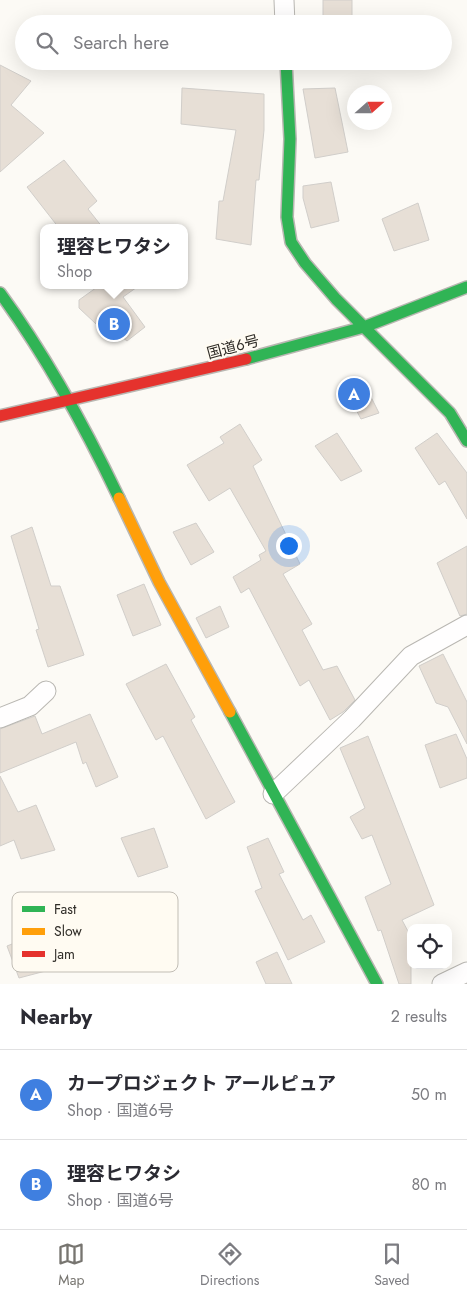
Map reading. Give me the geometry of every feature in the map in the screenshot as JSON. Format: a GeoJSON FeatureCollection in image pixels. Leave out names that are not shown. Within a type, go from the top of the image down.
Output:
{"type":"FeatureCollection","features":[{"type":"Feature","properties":{"kind":"main road"},"geometry":{"type":"LineString","coordinates":[[286,70],[290,139],[287,217],[291,242],[305,263],[364,327],[450,413],[467,441]]}},
{"type":"Feature","properties":{"kind":"main road","name":"国道6号"},"geometry":{"type":"LineString","coordinates":[[0,416],[201,371],[364,327],[467,287]]}},
{"type":"Feature","properties":{"kind":"main road"},"geometry":{"type":"LineString","coordinates":[[0,293],[32,336],[96,449],[160,582],[372,982]]}},
{"type":"Feature","properties":{"kind":"street"},"geometry":{"type":"LineString","coordinates":[[284,0],[285,15]]}},
{"type":"Feature","properties":{"kind":"street"},"geometry":{"type":"LineString","coordinates":[[273,794],[352,719],[411,656],[467,625]]}},
{"type":"Feature","properties":{"kind":"street"},"geometry":{"type":"LineString","coordinates":[[0,718],[30,706],[46,691]]}},
{"type":"Feature","properties":{"kind":"street"},"geometry":{"type":"LineString","coordinates":[[442,984],[467,972]]}},
{"type":"Feature","properties":{"kind":"building"},"geometry":{"type":"Polygon","coordinates":[[[323,0],[352,0],[352,15],[323,15],[323,0]]]}},
{"type":"Feature","properties":{"kind":"building"},"geometry":{"type":"Polygon","coordinates":[[[0,65],[31,81],[11,105],[44,133],[0,172],[0,65]]]}},
{"type":"Feature","properties":{"kind":"building"},"geometry":{"type":"Polygon","coordinates":[[[182,88],[264,94],[264,130],[259,180],[256,180],[251,245],[216,239],[219,201],[223,201],[236,130],[181,124],[182,88]]]}},
{"type":"Feature","properties":{"kind":"building"},"geometry":{"type":"Polygon","coordinates":[[[335,88],[348,152],[315,158],[303,89],[335,88]]]}},
{"type":"Feature","properties":{"kind":"building"},"geometry":{"type":"Polygon","coordinates":[[[64,160],[97,201],[88,209],[100,224],[56,224],[27,187],[64,160]]]}},
{"type":"Feature","properties":{"kind":"building"},"geometry":{"type":"Polygon","coordinates":[[[331,182],[339,221],[311,228],[303,198],[303,186],[331,182]]]}},
{"type":"Feature","properties":{"kind":"building"},"geometry":{"type":"Polygon","coordinates":[[[418,203],[429,240],[394,251],[382,219],[418,203]]]}},
{"type":"Feature","properties":{"kind":"building"},"geometry":{"type":"Polygon","coordinates":[[[94,289],[134,289],[123,297],[145,327],[127,341],[118,334],[111,338],[79,308],[79,300],[94,289]]]}},
{"type":"Feature","properties":{"kind":"building"},"geometry":{"type":"Polygon","coordinates":[[[364,383],[379,413],[361,419],[346,391],[364,383]]]}},
{"type":"Feature","properties":{"kind":"building"},"geometry":{"type":"Polygon","coordinates":[[[240,424],[262,460],[253,466],[300,564],[283,574],[312,624],[302,630],[323,670],[337,666],[355,700],[343,712],[330,720],[309,680],[300,686],[249,588],[241,593],[233,577],[261,560],[259,555],[266,551],[230,488],[209,501],[187,465],[224,443],[220,437],[240,424]]]}},
{"type":"Feature","properties":{"kind":"building"},"geometry":{"type":"Polygon","coordinates":[[[337,433],[362,471],[341,481],[315,446],[337,433]]]}},
{"type":"Feature","properties":{"kind":"building"},"geometry":{"type":"Polygon","coordinates":[[[437,433],[467,473],[467,519],[445,481],[439,485],[415,448],[437,433]]]}},
{"type":"Feature","properties":{"kind":"building"},"geometry":{"type":"Polygon","coordinates":[[[196,523],[214,552],[191,565],[173,532],[196,523]]]}},
{"type":"Feature","properties":{"kind":"building"},"geometry":{"type":"Polygon","coordinates":[[[32,527],[51,586],[60,586],[84,655],[48,667],[36,630],[39,629],[11,536],[32,527]]]}},
{"type":"Feature","properties":{"kind":"building"},"geometry":{"type":"Polygon","coordinates":[[[467,546],[467,614],[460,616],[437,563],[467,546]]]}},
{"type":"Feature","properties":{"kind":"building"},"geometry":{"type":"Polygon","coordinates":[[[144,584],[161,625],[133,636],[117,595],[144,584]]]}},
{"type":"Feature","properties":{"kind":"building"},"geometry":{"type":"Polygon","coordinates":[[[220,606],[229,627],[206,638],[196,618],[220,606]]]}},
{"type":"Feature","properties":{"kind":"building"},"geometry":{"type":"Polygon","coordinates":[[[443,654],[467,702],[467,744],[448,707],[436,703],[419,666],[443,654]]]}},
{"type":"Feature","properties":{"kind":"building"},"geometry":{"type":"Polygon","coordinates":[[[166,664],[195,717],[191,720],[235,802],[206,819],[163,736],[156,740],[126,684],[166,664]]]}},
{"type":"Feature","properties":{"kind":"building"},"geometry":{"type":"Polygon","coordinates":[[[90,714],[118,777],[96,787],[86,762],[83,764],[76,742],[0,773],[0,729],[35,716],[42,734],[90,714]]]}},
{"type":"Feature","properties":{"kind":"building"},"geometry":{"type":"Polygon","coordinates":[[[456,734],[467,759],[467,778],[440,788],[425,745],[456,734]]]}},
{"type":"Feature","properties":{"kind":"building"},"geometry":{"type":"Polygon","coordinates":[[[368,736],[434,905],[402,920],[407,929],[407,969],[411,969],[411,984],[399,984],[381,930],[378,931],[365,897],[391,884],[372,835],[362,839],[350,817],[365,808],[340,748],[368,736]]]}},
{"type":"Feature","properties":{"kind":"building"},"geometry":{"type":"Polygon","coordinates":[[[0,776],[18,812],[36,805],[55,850],[21,859],[14,840],[0,846],[0,776]]]}},
{"type":"Feature","properties":{"kind":"building"},"geometry":{"type":"Polygon","coordinates":[[[154,828],[168,867],[138,877],[121,838],[154,828]]]}},
{"type":"Feature","properties":{"kind":"building"},"geometry":{"type":"Polygon","coordinates":[[[268,838],[284,872],[279,874],[303,920],[311,915],[325,942],[288,960],[255,891],[262,888],[247,847],[268,838]]]}},
{"type":"Feature","properties":{"kind":"building"},"geometry":{"type":"Polygon","coordinates":[[[12,944],[12,959],[7,946],[12,944]]]}},
{"type":"Feature","properties":{"kind":"building"},"geometry":{"type":"Polygon","coordinates":[[[277,952],[292,984],[266,984],[256,962],[277,952]]]}},
{"type":"Feature","properties":{"kind":"building"},"geometry":{"type":"Polygon","coordinates":[[[17,972],[42,972],[19,978],[17,972]]]}},
{"type":"Feature","properties":{"kind":"traffic: fast"},"geometry":{"type":"LineString","coordinates":[[286,70],[290,139],[287,217],[291,242],[305,263],[336,299],[450,413],[467,441]]}},
{"type":"Feature","properties":{"kind":"traffic: fast"},"geometry":{"type":"LineString","coordinates":[[246,359],[364,327],[467,287]]}},
{"type":"Feature","properties":{"kind":"traffic: fast"},"geometry":{"type":"LineString","coordinates":[[0,293],[49,367],[93,445],[119,498]]}},
{"type":"Feature","properties":{"kind":"traffic: fast"},"geometry":{"type":"LineString","coordinates":[[230,712],[377,984]]}},
{"type":"Feature","properties":{"kind":"traffic: slow"},"geometry":{"type":"LineString","coordinates":[[119,498],[159,582],[230,712]]}},
{"type":"Feature","properties":{"kind":"traffic: jam"},"geometry":{"type":"LineString","coordinates":[[0,416],[246,359]]}},
{"type":"Feature","properties":{"kind":"place","name":"理容ヒワタシ"},"geometry":{"type":"Point","coordinates":[114,324]}},
{"type":"Feature","properties":{"kind":"place","name":"カープロジェクト アールピュア"},"geometry":{"type":"Point","coordinates":[354,394]}}]}
